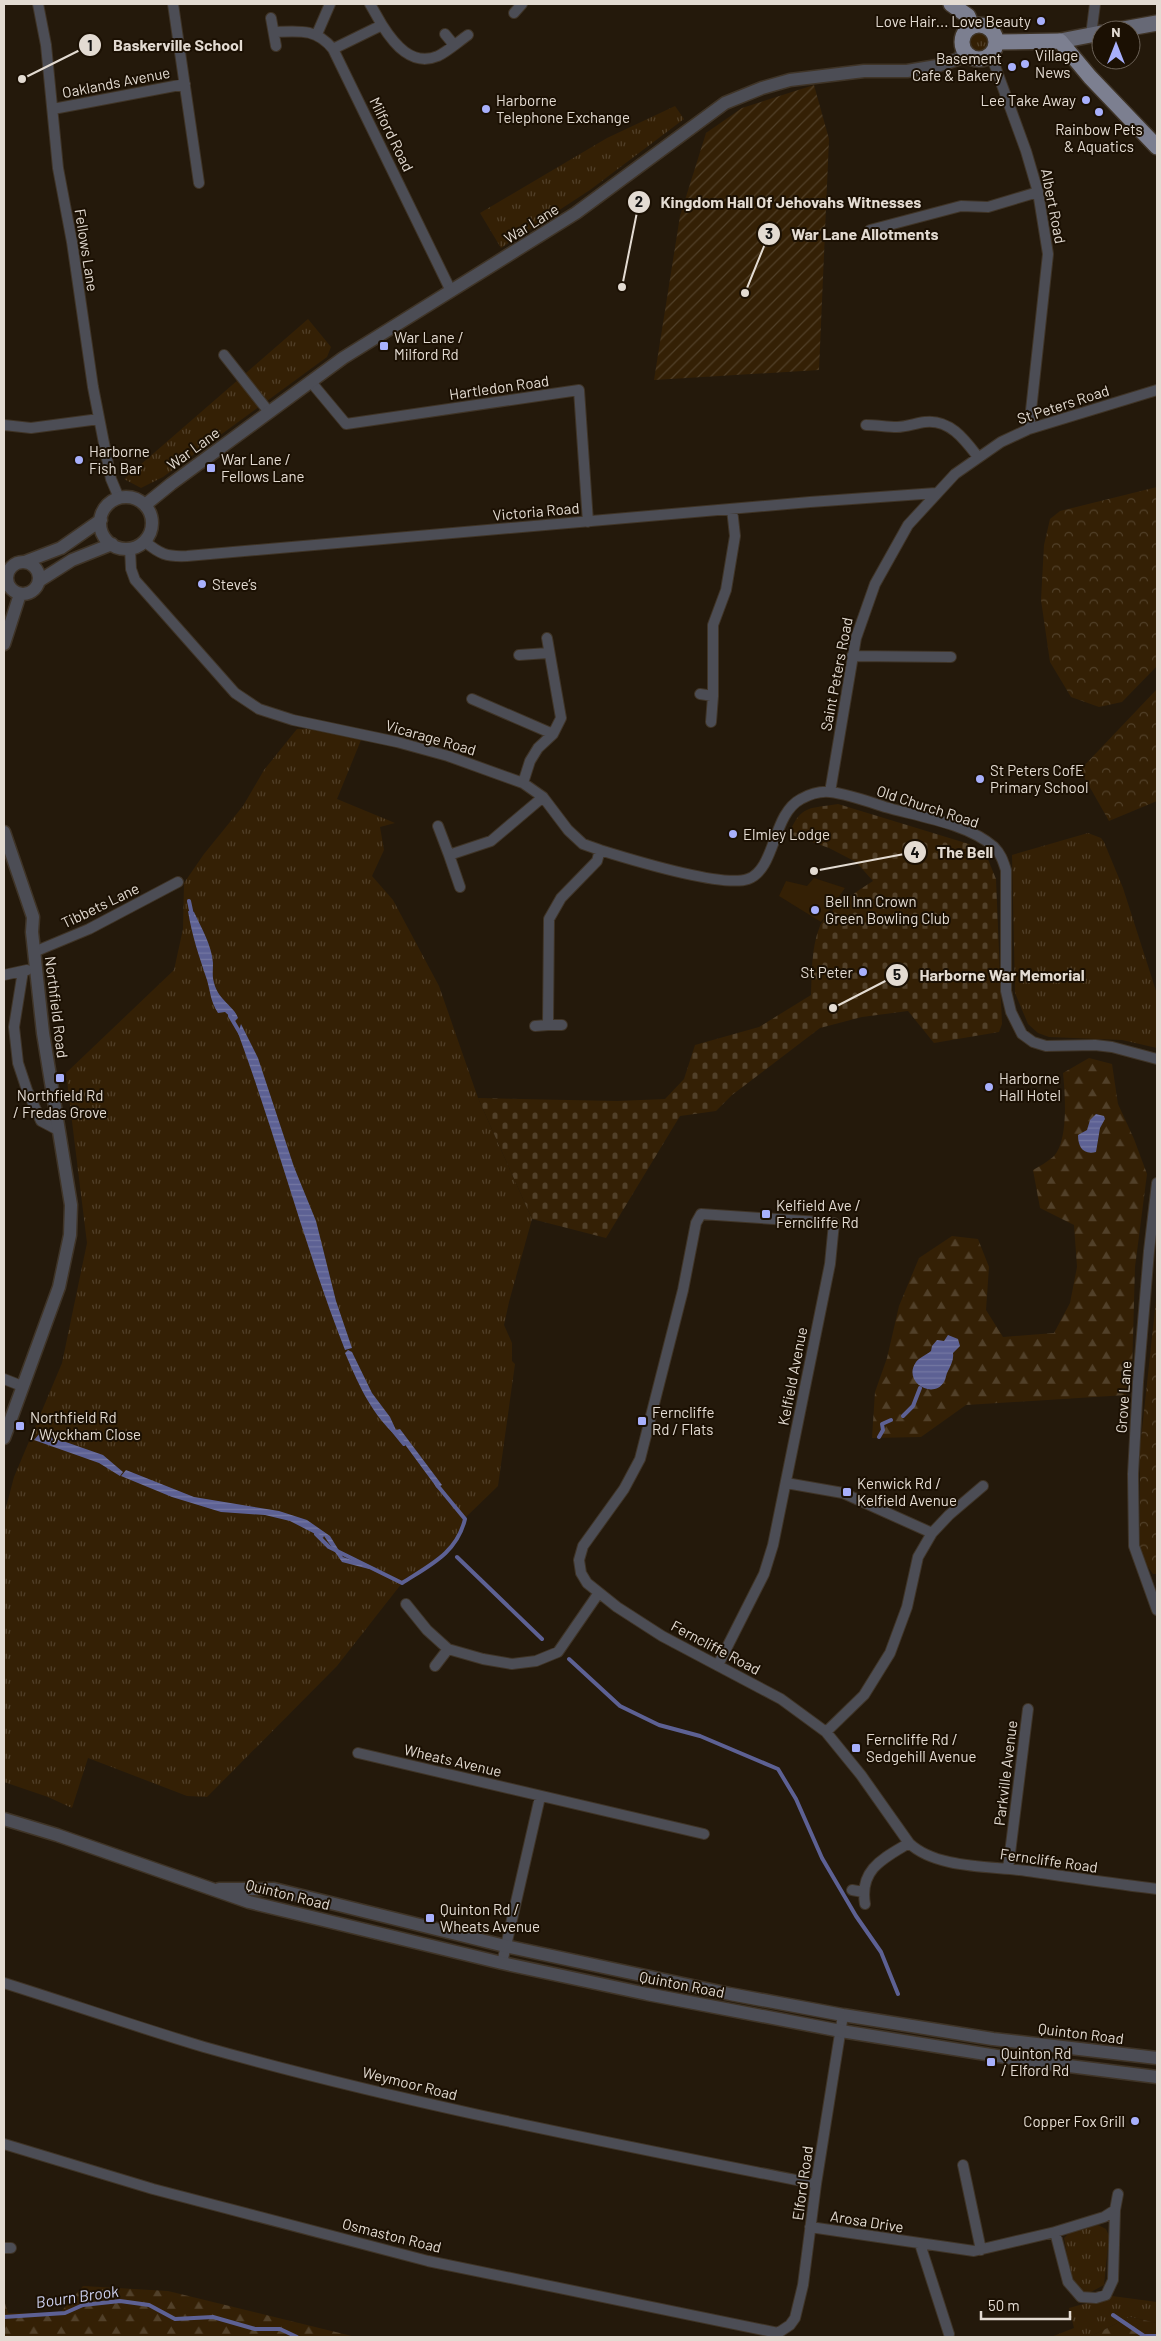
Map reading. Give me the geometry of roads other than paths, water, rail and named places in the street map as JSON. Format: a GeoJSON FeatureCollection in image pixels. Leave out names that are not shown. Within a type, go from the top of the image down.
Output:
{"type":"FeatureCollection","features":[{"type":"Feature","properties":{"kind":"main road"},"geometry":{"type":"LineString","coordinates":[[951,4],[968,16],[972,26]]}},
{"type":"Feature","properties":{"kind":"main road"},"geometry":{"type":"LineString","coordinates":[[1141,26],[1157,23]]}},
{"type":"Feature","properties":{"kind":"main road"},"geometry":{"type":"LineString","coordinates":[[994,48],[996,36],[989,28],[983,25],[972,26],[962,37],[964,52],[977,60],[994,48],[1060,41],[1091,35]]}},
{"type":"Feature","properties":{"kind":"main road"},"geometry":{"type":"LineString","coordinates":[[1060,41],[1090,77],[1157,147]]}},
{"type":"Feature","properties":{"kind":"street","name":"Fellows Lane"},"geometry":{"type":"LineString","coordinates":[[38,4],[53,109],[58,168],[72,242],[99,419],[111,479],[119,498]]}},
{"type":"Feature","properties":{"kind":"street","name":"Oaklands Avenue"},"geometry":{"type":"LineString","coordinates":[[173,4],[199,183]]}},
{"type":"Feature","properties":{"kind":"street"},"geometry":{"type":"LineString","coordinates":[[274,32],[291,31],[317,34],[330,4]]}},
{"type":"Feature","properties":{"kind":"street"},"geometry":{"type":"LineString","coordinates":[[370,4],[390,39],[404,53],[420,59],[438,56],[468,36]]}},
{"type":"Feature","properties":{"kind":"street"},"geometry":{"type":"LineString","coordinates":[[514,13],[522,4]]}},
{"type":"Feature","properties":{"kind":"street"},"geometry":{"type":"LineString","coordinates":[[1095,4],[1096,20]]}},
{"type":"Feature","properties":{"kind":"street"},"geometry":{"type":"LineString","coordinates":[[270,18],[276,46]]}},
{"type":"Feature","properties":{"kind":"street"},"geometry":{"type":"LineString","coordinates":[[333,49],[382,25]]}},
{"type":"Feature","properties":{"kind":"street","name":"Milford Road"},"geometry":{"type":"LineString","coordinates":[[317,34],[324,38],[333,49],[451,292]]}},
{"type":"Feature","properties":{"kind":"street"},"geometry":{"type":"LineString","coordinates":[[445,34],[454,45]]}},
{"type":"Feature","properties":{"kind":"street","name":"Albert Road"},"geometry":{"type":"LineString","coordinates":[[994,48],[1038,192],[1048,254],[1029,429]]}},
{"type":"Feature","properties":{"kind":"street","name":"War Lane"},"geometry":{"type":"LineString","coordinates":[[146,505],[171,484],[343,358],[576,213],[725,103],[762,88],[790,80],[855,72],[907,71],[937,66],[958,59],[964,52]]}},
{"type":"Feature","properties":{"kind":"street","name":"Oaklands Avenue"},"geometry":{"type":"LineString","coordinates":[[53,109],[185,84]]}},
{"type":"Feature","properties":{"kind":"street"},"geometry":{"type":"LineString","coordinates":[[870,230],[961,206],[988,206],[1038,192]]}},
{"type":"Feature","properties":{"kind":"street"},"geometry":{"type":"LineString","coordinates":[[224,355],[269,412]]}},
{"type":"Feature","properties":{"kind":"street","name":"Hartledon Road"},"geometry":{"type":"LineString","coordinates":[[311,382],[346,424],[579,390],[588,522]]}},
{"type":"Feature","properties":{"kind":"street","name":"St Peters Road"},"geometry":{"type":"LineString","coordinates":[[936,493],[955,474],[1001,442],[1029,429],[1157,390]]}},
{"type":"Feature","properties":{"kind":"street"},"geometry":{"type":"LineString","coordinates":[[4,425],[31,428],[99,419]]}},
{"type":"Feature","properties":{"kind":"street"},"geometry":{"type":"LineString","coordinates":[[866,425],[898,427],[926,422],[941,424],[953,429],[962,437],[978,458]]}},
{"type":"Feature","properties":{"kind":"street","name":"Victoria Road"},"geometry":{"type":"LineString","coordinates":[[144,541],[161,554],[172,557],[936,493]]}},
{"type":"Feature","properties":{"kind":"street","name":"Saint Peters Road"},"geometry":{"type":"LineString","coordinates":[[830,792],[852,656],[862,617],[875,584],[908,525],[936,493]]}},
{"type":"Feature","properties":{"kind":"street"},"geometry":{"type":"LineString","coordinates":[[119,498],[133,498],[146,505],[152,520],[152,528],[144,541],[130,548],[112,544],[72,560],[39,581],[30,593],[20,594],[9,587],[7,567],[18,562],[27,562],[61,548],[100,520],[106,506],[119,498]]}},
{"type":"Feature","properties":{"kind":"street"},"geometry":{"type":"LineString","coordinates":[[711,722],[713,696],[712,625],[726,590],[735,536],[732,509]]}},
{"type":"Feature","properties":{"kind":"street"},"geometry":{"type":"LineString","coordinates":[[100,520],[103,533],[112,544]]}},
{"type":"Feature","properties":{"kind":"street","name":"Vicarage Road"},"geometry":{"type":"LineString","coordinates":[[130,548],[130,569],[135,580],[235,693],[259,709],[293,720],[397,742],[448,756],[523,782],[543,797],[568,830],[584,844],[600,850],[717,880],[748,879],[758,872],[766,859]]}},
{"type":"Feature","properties":{"kind":"street"},"geometry":{"type":"LineString","coordinates":[[27,562],[38,569],[39,581]]}},
{"type":"Feature","properties":{"kind":"street"},"geometry":{"type":"LineString","coordinates":[[4,644],[20,594]]}},
{"type":"Feature","properties":{"kind":"street"},"geometry":{"type":"LineString","coordinates":[[523,782],[530,761],[538,748],[553,734],[561,718],[547,638]]}},
{"type":"Feature","properties":{"kind":"street"},"geometry":{"type":"LineString","coordinates":[[519,655],[548,652]]}},
{"type":"Feature","properties":{"kind":"street"},"geometry":{"type":"LineString","coordinates":[[852,656],[951,658]]}},
{"type":"Feature","properties":{"kind":"street"},"geometry":{"type":"LineString","coordinates":[[700,694],[713,696]]}},
{"type":"Feature","properties":{"kind":"street"},"geometry":{"type":"LineString","coordinates":[[472,699],[553,734]]}},
{"type":"Feature","properties":{"kind":"street","name":"Old Church Road"},"geometry":{"type":"LineString","coordinates":[[766,859],[789,809],[798,800],[810,794],[830,792],[957,828],[986,841],[1001,855],[1006,870],[1006,991],[1011,1012],[1022,1034],[1032,1042],[1046,1046],[1112,1047],[1157,1059]]}},
{"type":"Feature","properties":{"kind":"street"},"geometry":{"type":"LineString","coordinates":[[449,855],[491,841],[543,797]]}},
{"type":"Feature","properties":{"kind":"street"},"geometry":{"type":"LineString","coordinates":[[438,826],[460,887]]}},
{"type":"Feature","properties":{"kind":"street","name":"Northfield Road"},"geometry":{"type":"LineString","coordinates":[[4,832],[32,917],[34,952],[14,1027],[18,1062],[27,1090],[41,1121],[58,1130]]}},
{"type":"Feature","properties":{"kind":"street"},"geometry":{"type":"LineString","coordinates":[[548,1025],[549,919],[561,898],[597,861],[600,850]]}},
{"type":"Feature","properties":{"kind":"street","name":"Tibbets Lane"},"geometry":{"type":"LineString","coordinates":[[34,952],[89,929],[178,882]]}},
{"type":"Feature","properties":{"kind":"street"},"geometry":{"type":"LineString","coordinates":[[4,975],[29,969]]}},
{"type":"Feature","properties":{"kind":"street","name":"Northfield Road"},"geometry":{"type":"LineString","coordinates":[[4,1438],[59,1287],[70,1235],[72,1205],[43,1033],[29,969]]}},
{"type":"Feature","properties":{"kind":"street"},"geometry":{"type":"LineString","coordinates":[[535,1026],[562,1025]]}},
{"type":"Feature","properties":{"kind":"street","name":"Grove Lane"},"geometry":{"type":"LineString","coordinates":[[1157,1183],[1149,1251],[1138,1382],[1133,1474],[1134,1546],[1157,1610]]}},
{"type":"Feature","properties":{"kind":"street","name":"Kelfield Avenue"},"geometry":{"type":"LineString","coordinates":[[696,1223],[701,1214],[834,1223],[830,1264],[773,1545],[764,1574],[718,1665]]}},
{"type":"Feature","properties":{"kind":"street","name":"Ferncliffe Road"},"geometry":{"type":"LineString","coordinates":[[696,1223],[683,1290],[640,1458],[624,1489],[583,1546],[579,1560],[581,1573],[587,1583],[598,1594],[662,1636],[781,1700],[826,1732],[862,1775],[909,1843],[918,1851],[954,1863],[1157,1889]]}},
{"type":"Feature","properties":{"kind":"street"},"geometry":{"type":"LineString","coordinates":[[4,1379],[22,1386]]}},
{"type":"Feature","properties":{"kind":"street"},"geometry":{"type":"LineString","coordinates":[[786,1483],[843,1493],[932,1533]]}},
{"type":"Feature","properties":{"kind":"street"},"geometry":{"type":"LineString","coordinates":[[826,1732],[864,1694],[890,1653],[907,1607],[918,1557],[932,1533],[949,1515],[983,1486]]}},
{"type":"Feature","properties":{"kind":"street"},"geometry":{"type":"LineString","coordinates":[[406,1604],[427,1630],[448,1649],[483,1659],[512,1664],[536,1662],[558,1652],[598,1594]]}},
{"type":"Feature","properties":{"kind":"street"},"geometry":{"type":"LineString","coordinates":[[435,1666],[448,1649]]}},
{"type":"Feature","properties":{"kind":"street","name":"Parkville Avenue"},"geometry":{"type":"LineString","coordinates":[[1008,1869],[1028,1710]]}},
{"type":"Feature","properties":{"kind":"street","name":"Wheats Avenue"},"geometry":{"type":"LineString","coordinates":[[358,1753],[704,1834]]}},
{"type":"Feature","properties":{"kind":"street"},"geometry":{"type":"LineString","coordinates":[[502,1963],[540,1797]]}},
{"type":"Feature","properties":{"kind":"street","name":"Quinton Road"},"geometry":{"type":"LineString","coordinates":[[4,1819],[57,1835],[249,1902],[502,1963],[647,1994],[841,2031],[1029,2061],[1157,2077]]}},
{"type":"Feature","properties":{"kind":"street"},"geometry":{"type":"LineString","coordinates":[[865,1904],[863,1892],[868,1876],[876,1864],[909,1843]]}},
{"type":"Feature","properties":{"kind":"street","name":"Quinton Road"},"geometry":{"type":"LineString","coordinates":[[207,1888],[274,1889],[505,1946],[730,1994],[843,2015],[993,2039],[1157,2058]]}},
{"type":"Feature","properties":{"kind":"street"},"geometry":{"type":"LineString","coordinates":[[852,1890],[863,1892]]}},
{"type":"Feature","properties":{"kind":"street","name":"Weymoor Road"},"geometry":{"type":"LineString","coordinates":[[4,1983],[204,2046],[429,2104],[535,2128],[816,2184]]}},
{"type":"Feature","properties":{"kind":"street","name":"Elford Road"},"geometry":{"type":"LineString","coordinates":[[778,2333],[790,2325],[798,2308],[843,2015]]}},
{"type":"Feature","properties":{"kind":"street","name":"Osmaston Road"},"geometry":{"type":"LineString","coordinates":[[4,2144],[153,2189],[428,2261],[778,2333]]}},
{"type":"Feature","properties":{"kind":"street"},"geometry":{"type":"LineString","coordinates":[[964,2166],[981,2250]]}},
{"type":"Feature","properties":{"kind":"street"},"geometry":{"type":"LineString","coordinates":[[1054,2232],[1068,2282],[1072,2288],[1081,2297],[1096,2298],[1106,2296],[1113,2280],[1118,2194]]}},
{"type":"Feature","properties":{"kind":"street","name":"Arosa Drive"},"geometry":{"type":"LineString","coordinates":[[810,2227],[974,2251],[1054,2232],[1104,2217],[1116,2210]]}},
{"type":"Feature","properties":{"kind":"street","name":"Arosa Drive"},"geometry":{"type":"LineString","coordinates":[[920,2244],[949,2334]]}},
{"type":"Feature","properties":{"kind":"water"},"geometry":{"type":"Polygon","coordinates":[[[188,911],[194,912],[206,937],[211,950],[216,989],[236,1014],[238,1018],[235,1021],[225,1012],[218,1013],[213,1004],[188,911]]]}},
{"type":"Feature","properties":{"kind":"water"},"geometry":{"type":"Polygon","coordinates":[[[241,1024],[258,1058],[294,1167],[316,1221],[336,1301],[352,1348],[345,1350],[316,1271],[238,1033],[241,1024]]]}},
{"type":"Feature","properties":{"kind":"water"},"geometry":{"type":"Polygon","coordinates":[[[1096,1114],[1104,1116],[1105,1119],[1100,1128],[1096,1152],[1091,1153],[1082,1149],[1078,1135],[1087,1130],[1090,1120],[1096,1114]]]}},
{"type":"Feature","properties":{"kind":"water"},"geometry":{"type":"Polygon","coordinates":[[[948,1335],[958,1339],[960,1346],[953,1353],[952,1362],[945,1381],[939,1387],[927,1389],[916,1382],[913,1376],[913,1369],[919,1359],[931,1351],[932,1346],[937,1340],[944,1341],[948,1335]]]}},
{"type":"Feature","properties":{"kind":"water"},"geometry":{"type":"Polygon","coordinates":[[[348,1350],[352,1352],[372,1393],[390,1417],[396,1430],[400,1429],[442,1485],[437,1488],[395,1431],[392,1432],[377,1414],[365,1395],[345,1353],[348,1350]]]}},
{"type":"Feature","properties":{"kind":"water"},"geometry":{"type":"Polygon","coordinates":[[[40,1433],[103,1455],[123,1472],[120,1476],[99,1463],[34,1440],[40,1433]]]}},
{"type":"Feature","properties":{"kind":"water"},"geometry":{"type":"Polygon","coordinates":[[[126,1470],[194,1497],[279,1511],[307,1520],[330,1536],[343,1557],[370,1566],[369,1569],[342,1562],[324,1536],[323,1538],[290,1521],[265,1515],[221,1512],[172,1497],[121,1476],[126,1470]]]}},
{"type":"Feature","properties":{"kind":"waterway"},"geometry":{"type":"LineString","coordinates":[[189,901],[192,915]]}},
{"type":"Feature","properties":{"kind":"waterway"},"geometry":{"type":"LineString","coordinates":[[230,1016],[240,1033]]}},
{"type":"Feature","properties":{"kind":"waterway"},"geometry":{"type":"LineString","coordinates":[[903,1416],[913,1406],[920,1388]]}},
{"type":"Feature","properties":{"kind":"waterway"},"geometry":{"type":"LineString","coordinates":[[879,1437],[883,1430],[882,1424],[891,1420]]}},
{"type":"Feature","properties":{"kind":"waterway"},"geometry":{"type":"LineString","coordinates":[[391,1428],[404,1444]]}},
{"type":"Feature","properties":{"kind":"waterway"},"geometry":{"type":"LineString","coordinates":[[316,1534],[329,1547],[402,1583],[441,1557],[456,1541],[461,1531],[465,1519],[437,1485]]}},
{"type":"Feature","properties":{"kind":"waterway"},"geometry":{"type":"LineString","coordinates":[[457,1557],[542,1639]]}},
{"type":"Feature","properties":{"kind":"waterway"},"geometry":{"type":"LineString","coordinates":[[569,1659],[620,1706],[659,1725],[700,1736],[778,1769],[796,1799],[822,1858],[856,1916],[881,1952],[898,1994]]}},
{"type":"Feature","properties":{"kind":"waterway","name":"Bourn Brook"},"geometry":{"type":"LineString","coordinates":[[4,2317],[65,2313],[83,2305],[120,2301],[149,2305],[175,2319],[213,2317],[255,2329],[280,2329],[297,2337]]}},
{"type":"Feature","properties":{"kind":"waterway","name":"Bourn Brook"},"geometry":{"type":"LineString","coordinates":[[1113,2315],[1144,2336],[1157,2336]]}},
{"type":"Feature","properties":{"kind":"place","name":"Love Hair... Love Beauty"},"geometry":{"type":"Point","coordinates":[1041,21]}},
{"type":"Feature","properties":{"kind":"place","name":"Village News"},"geometry":{"type":"Point","coordinates":[1025,64]}},
{"type":"Feature","properties":{"kind":"place","name":"Basement Cafe & Bakery"},"geometry":{"type":"Point","coordinates":[1012,67]}},
{"type":"Feature","properties":{"kind":"place","name":"Baskerville School"},"geometry":{"type":"Point","coordinates":[22,79]}},
{"type":"Feature","properties":{"kind":"place","name":"Lee Take Away"},"geometry":{"type":"Point","coordinates":[1086,100]}},
{"type":"Feature","properties":{"kind":"place","name":"Harborne Telephone Exchange"},"geometry":{"type":"Point","coordinates":[486,109]}},
{"type":"Feature","properties":{"kind":"place","name":"Rainbow Pets & Aquatics"},"geometry":{"type":"Point","coordinates":[1099,112]}},
{"type":"Feature","properties":{"kind":"place","name":"Kingdom Hall Of Jehovahs Witnesses"},"geometry":{"type":"Point","coordinates":[622,287]}},
{"type":"Feature","properties":{"kind":"place","name":"War Lane Allotments"},"geometry":{"type":"Point","coordinates":[745,293]}},
{"type":"Feature","properties":{"kind":"place","name":"War Lane / Milford Rd"},"geometry":{"type":"Point","coordinates":[384,346]}},
{"type":"Feature","properties":{"kind":"place","name":"Harborne Fish Bar"},"geometry":{"type":"Point","coordinates":[79,460]}},
{"type":"Feature","properties":{"kind":"place","name":"War Lane / Fellows Lane"},"geometry":{"type":"Point","coordinates":[211,468]}},
{"type":"Feature","properties":{"kind":"place","name":"Steve’s"},"geometry":{"type":"Point","coordinates":[202,584]}},
{"type":"Feature","properties":{"kind":"place","name":"St Peters CofE Primary School"},"geometry":{"type":"Point","coordinates":[980,779]}},
{"type":"Feature","properties":{"kind":"place","name":"Elmley Lodge"},"geometry":{"type":"Point","coordinates":[733,834]}},
{"type":"Feature","properties":{"kind":"place","name":"The Bell"},"geometry":{"type":"Point","coordinates":[814,871]}},
{"type":"Feature","properties":{"kind":"place","name":"Bell Inn Crown Green Bowling Club"},"geometry":{"type":"Point","coordinates":[815,910]}},
{"type":"Feature","properties":{"kind":"place","name":"St Peter"},"geometry":{"type":"Point","coordinates":[863,972]}},
{"type":"Feature","properties":{"kind":"place","name":"Harborne War Memorial"},"geometry":{"type":"Point","coordinates":[833,1008]}},
{"type":"Feature","properties":{"kind":"place","name":"Northfield Rd / Fredas Grove"},"geometry":{"type":"Point","coordinates":[60,1078]}},
{"type":"Feature","properties":{"kind":"place","name":"Harborne Hall Hotel"},"geometry":{"type":"Point","coordinates":[989,1087]}},
{"type":"Feature","properties":{"kind":"place","name":"Kelfield Ave / Ferncliffe Rd"},"geometry":{"type":"Point","coordinates":[766,1214]}},
{"type":"Feature","properties":{"kind":"place","name":"Ferncliffe Rd / Flats"},"geometry":{"type":"Point","coordinates":[642,1421]}},
{"type":"Feature","properties":{"kind":"place","name":"Northfield Rd / Wyckham Close"},"geometry":{"type":"Point","coordinates":[20,1426]}},
{"type":"Feature","properties":{"kind":"place","name":"Kenwick Rd / Kelfield Avenue"},"geometry":{"type":"Point","coordinates":[847,1492]}},
{"type":"Feature","properties":{"kind":"place","name":"Ferncliffe Rd / Sedgehill Avenue"},"geometry":{"type":"Point","coordinates":[856,1748]}},
{"type":"Feature","properties":{"kind":"place","name":"Quinton Rd / Wheats Avenue"},"geometry":{"type":"Point","coordinates":[430,1918]}},
{"type":"Feature","properties":{"kind":"place","name":"Quinton Rd / Elford Rd"},"geometry":{"type":"Point","coordinates":[991,2062]}},
{"type":"Feature","properties":{"kind":"place","name":"Copper Fox Grill"},"geometry":{"type":"Point","coordinates":[1135,2121]}}]}
